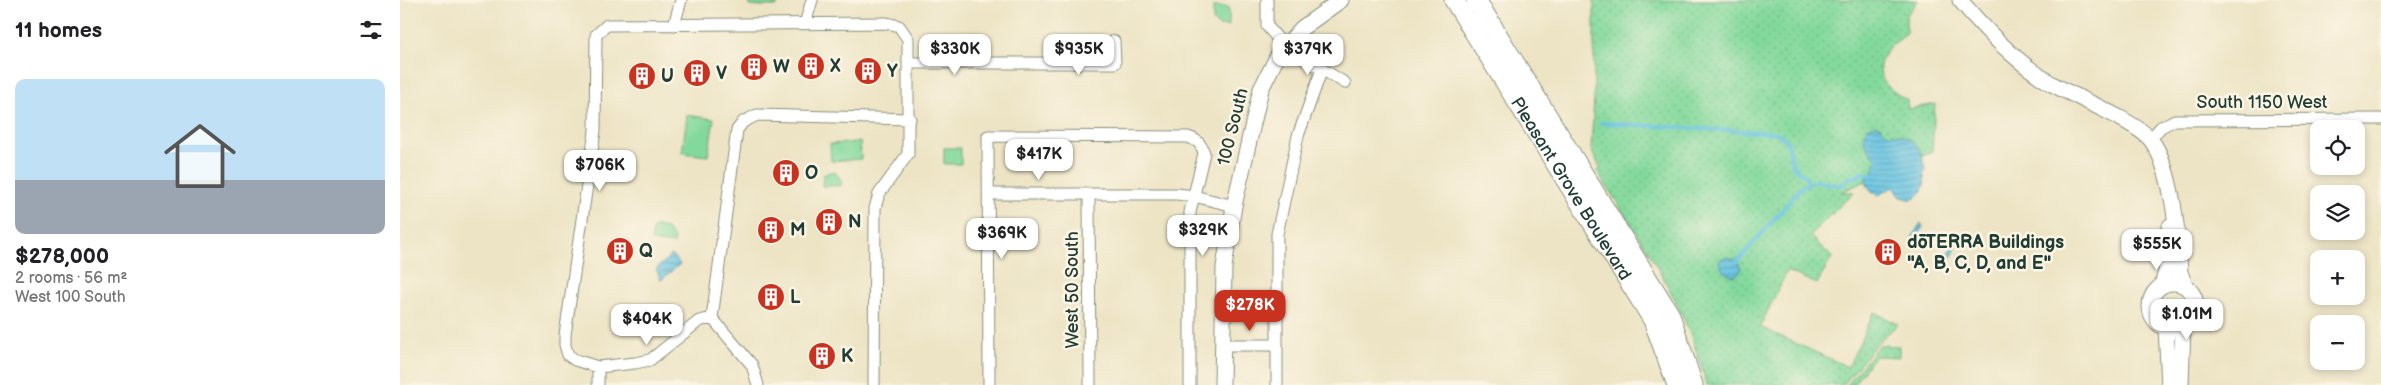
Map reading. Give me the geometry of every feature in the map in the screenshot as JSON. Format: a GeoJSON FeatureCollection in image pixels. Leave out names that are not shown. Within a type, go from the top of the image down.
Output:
{"type":"FeatureCollection","features":[{"type":"Feature","properties":{"kind":"main road","name":"Pleasant Grove Boulevard"},"geometry":{"type":"LineString","coordinates":[[1454,0],[1653,320],[1677,385]]}},
{"type":"Feature","properties":{"kind":"main road","name":"Pleasant Grove Boulevard"},"geometry":{"type":"LineString","coordinates":[[1476,0],[1670,315],[1693,385]]}},
{"type":"Feature","properties":{"kind":"street"},"geometry":{"type":"LineString","coordinates":[[674,24],[681,0]]}},
{"type":"Feature","properties":{"kind":"street"},"geometry":{"type":"LineString","coordinates":[[806,24],[812,0]]}},
{"type":"Feature","properties":{"kind":"street"},"geometry":{"type":"LineString","coordinates":[[1267,0],[1267,26],[1285,47],[1345,83]]}},
{"type":"Feature","properties":{"kind":"street","name":"100 South"},"geometry":{"type":"LineString","coordinates":[[1222,385],[1224,267],[1234,206],[1262,89],[1279,53],[1302,28],[1341,0]]}},
{"type":"Feature","properties":{"kind":"street"},"geometry":{"type":"LineString","coordinates":[[1960,0],[2009,51],[2030,69],[2050,82],[2123,121],[2150,139],[2169,182],[2180,272],[2185,286],[2194,297],[2196,309],[2191,320],[2183,327],[2181,334],[2180,385]]}},
{"type":"Feature","properties":{"kind":"street"},"geometry":{"type":"LineString","coordinates":[[712,318],[699,321],[650,360],[598,367],[582,363],[568,355],[565,335],[595,130],[596,35],[607,24],[888,23],[899,26],[908,39],[910,119],[908,154],[879,194],[875,208],[874,385]]}},
{"type":"Feature","properties":{"kind":"street"},"geometry":{"type":"LineString","coordinates":[[909,63],[1115,63],[1114,41]]}},
{"type":"Feature","properties":{"kind":"street"},"geometry":{"type":"LineString","coordinates":[[1277,385],[1277,234],[1298,136],[1322,69]]}},
{"type":"Feature","properties":{"kind":"street"},"geometry":{"type":"LineString","coordinates":[[758,385],[752,365],[712,318],[737,130],[743,122],[757,115],[910,119]]}},
{"type":"Feature","properties":{"kind":"street","name":"South 1150 West"},"geometry":{"type":"LineString","coordinates":[[2150,139],[2161,126],[2175,120],[2381,119]]}},
{"type":"Feature","properties":{"kind":"street"},"geometry":{"type":"LineString","coordinates":[[989,385],[988,136],[1188,136],[1198,141],[1204,153],[1190,212],[1190,385]]}},
{"type":"Feature","properties":{"kind":"street"},"geometry":{"type":"LineString","coordinates":[[989,194],[1194,196],[1234,206]]}},
{"type":"Feature","properties":{"kind":"street","name":"West 50 South"},"geometry":{"type":"LineString","coordinates":[[1090,194],[1090,385]]}},
{"type":"Feature","properties":{"kind":"street"},"geometry":{"type":"LineString","coordinates":[[2162,285],[2166,271],[2172,208]]}},
{"type":"Feature","properties":{"kind":"street"},"geometry":{"type":"LineString","coordinates":[[2183,327],[2166,328],[2154,319],[2149,304],[2156,290],[2162,285],[2173,282],[2185,286]]}},
{"type":"Feature","properties":{"kind":"street"},"geometry":{"type":"LineString","coordinates":[[2166,328],[2169,385]]}},
{"type":"Feature","properties":{"kind":"street"},"geometry":{"type":"LineString","coordinates":[[1223,345],[1277,345]]}},
{"type":"Feature","properties":{"kind":"street"},"geometry":{"type":"LineString","coordinates":[[598,367],[598,385]]}},
{"type":"Feature","properties":{"kind":"green space"},"geometry":{"type":"Polygon","coordinates":[[[750,0],[777,0],[777,6],[750,6],[750,0]]]}},
{"type":"Feature","properties":{"kind":"green space"},"geometry":{"type":"Polygon","coordinates":[[[1594,0],[1918,0],[1906,16],[1906,35],[1886,52],[1881,60],[1880,69],[1887,85],[1895,93],[1907,100],[1908,109],[1935,104],[1932,152],[1841,192],[1854,192],[1810,236],[1832,257],[1817,284],[1787,271],[1760,327],[1848,367],[1874,312],[1898,324],[1876,344],[1843,385],[1706,385],[1688,328],[1675,300],[1645,247],[1597,171],[1601,169],[1591,150],[1594,97],[1594,0]]]}},
{"type":"Feature","properties":{"kind":"green space"},"geometry":{"type":"Polygon","coordinates":[[[1213,7],[1229,7],[1229,26],[1218,26],[1213,21],[1213,7]]]}},
{"type":"Feature","properties":{"kind":"green space"},"geometry":{"type":"Polygon","coordinates":[[[687,115],[714,119],[708,156],[682,153],[687,115]]]}},
{"type":"Feature","properties":{"kind":"green space"},"geometry":{"type":"Polygon","coordinates":[[[860,142],[861,159],[831,161],[830,144],[860,142]]]}},
{"type":"Feature","properties":{"kind":"green space"},"geometry":{"type":"Polygon","coordinates":[[[944,148],[961,148],[961,164],[944,164],[944,148]]]}},
{"type":"Feature","properties":{"kind":"green space"},"geometry":{"type":"Polygon","coordinates":[[[835,172],[841,180],[841,186],[822,186],[823,175],[835,172]]]}},
{"type":"Feature","properties":{"kind":"green space"},"geometry":{"type":"Polygon","coordinates":[[[657,226],[666,228],[674,238],[674,244],[651,241],[653,228],[657,226]]]}},
{"type":"Feature","properties":{"kind":"green space"},"geometry":{"type":"Polygon","coordinates":[[[1879,345],[1899,346],[1899,357],[1875,356],[1853,385],[1847,385],[1879,345]]]}},
{"type":"Feature","properties":{"kind":"water"},"geometry":{"type":"Polygon","coordinates":[[[1875,125],[1880,126],[1887,134],[1910,139],[1919,148],[1924,162],[1924,185],[1919,195],[1912,200],[1901,197],[1893,187],[1879,195],[1868,186],[1866,177],[1874,170],[1877,159],[1866,145],[1865,137],[1868,128],[1875,125]]]}},
{"type":"Feature","properties":{"kind":"water"},"geometry":{"type":"Polygon","coordinates":[[[1921,223],[1923,227],[1917,235],[1917,246],[1913,244],[1913,235],[1921,223]]]}},
{"type":"Feature","properties":{"kind":"water"},"geometry":{"type":"Polygon","coordinates":[[[1952,239],[1955,239],[1956,242],[1955,249],[1947,262],[1946,258],[1952,239]]]}},
{"type":"Feature","properties":{"kind":"water"},"geometry":{"type":"Polygon","coordinates":[[[672,255],[680,264],[661,280],[656,269],[672,255]]]}},
{"type":"Feature","properties":{"kind":"water"},"geometry":{"type":"Polygon","coordinates":[[[1727,257],[1737,260],[1741,269],[1734,276],[1721,268],[1719,262],[1722,258],[1727,257]]]}},
{"type":"Feature","properties":{"kind":"waterway"},"geometry":{"type":"LineString","coordinates":[[1601,123],[1777,133],[1788,143],[1793,167],[1805,176],[1808,183]]}},
{"type":"Feature","properties":{"kind":"waterway"},"geometry":{"type":"LineString","coordinates":[[1736,263],[1802,187],[1817,180],[1829,184],[1842,185],[1850,177],[1857,177],[1863,172],[1872,176]]}},
{"type":"Feature","properties":{"kind":"place","name":"X"},"geometry":{"type":"Point","coordinates":[811,66]}},
{"type":"Feature","properties":{"kind":"place","name":"W"},"geometry":{"type":"Point","coordinates":[754,67]}},
{"type":"Feature","properties":{"kind":"place","name":"Y"},"geometry":{"type":"Point","coordinates":[868,71]}},
{"type":"Feature","properties":{"kind":"place","name":"V"},"geometry":{"type":"Point","coordinates":[697,73]}},
{"type":"Feature","properties":{"kind":"place","name":"U"},"geometry":{"type":"Point","coordinates":[642,76]}},
{"type":"Feature","properties":{"kind":"place","name":"O"},"geometry":{"type":"Point","coordinates":[786,173]}},
{"type":"Feature","properties":{"kind":"place","name":"N"},"geometry":{"type":"Point","coordinates":[829,222]}},
{"type":"Feature","properties":{"kind":"place","name":"M"},"geometry":{"type":"Point","coordinates":[771,230]}},
{"type":"Feature","properties":{"kind":"place","name":"Q"},"geometry":{"type":"Point","coordinates":[620,251]}},
{"type":"Feature","properties":{"kind":"place","name":"dōTERRA Buildings \"A, B, C, D, and E\""},"geometry":{"type":"Point","coordinates":[1888,252]}},
{"type":"Feature","properties":{"kind":"place","name":"L"},"geometry":{"type":"Point","coordinates":[771,297]}},
{"type":"Feature","properties":{"kind":"place","name":"K"},"geometry":{"type":"Point","coordinates":[822,356]}}]}
